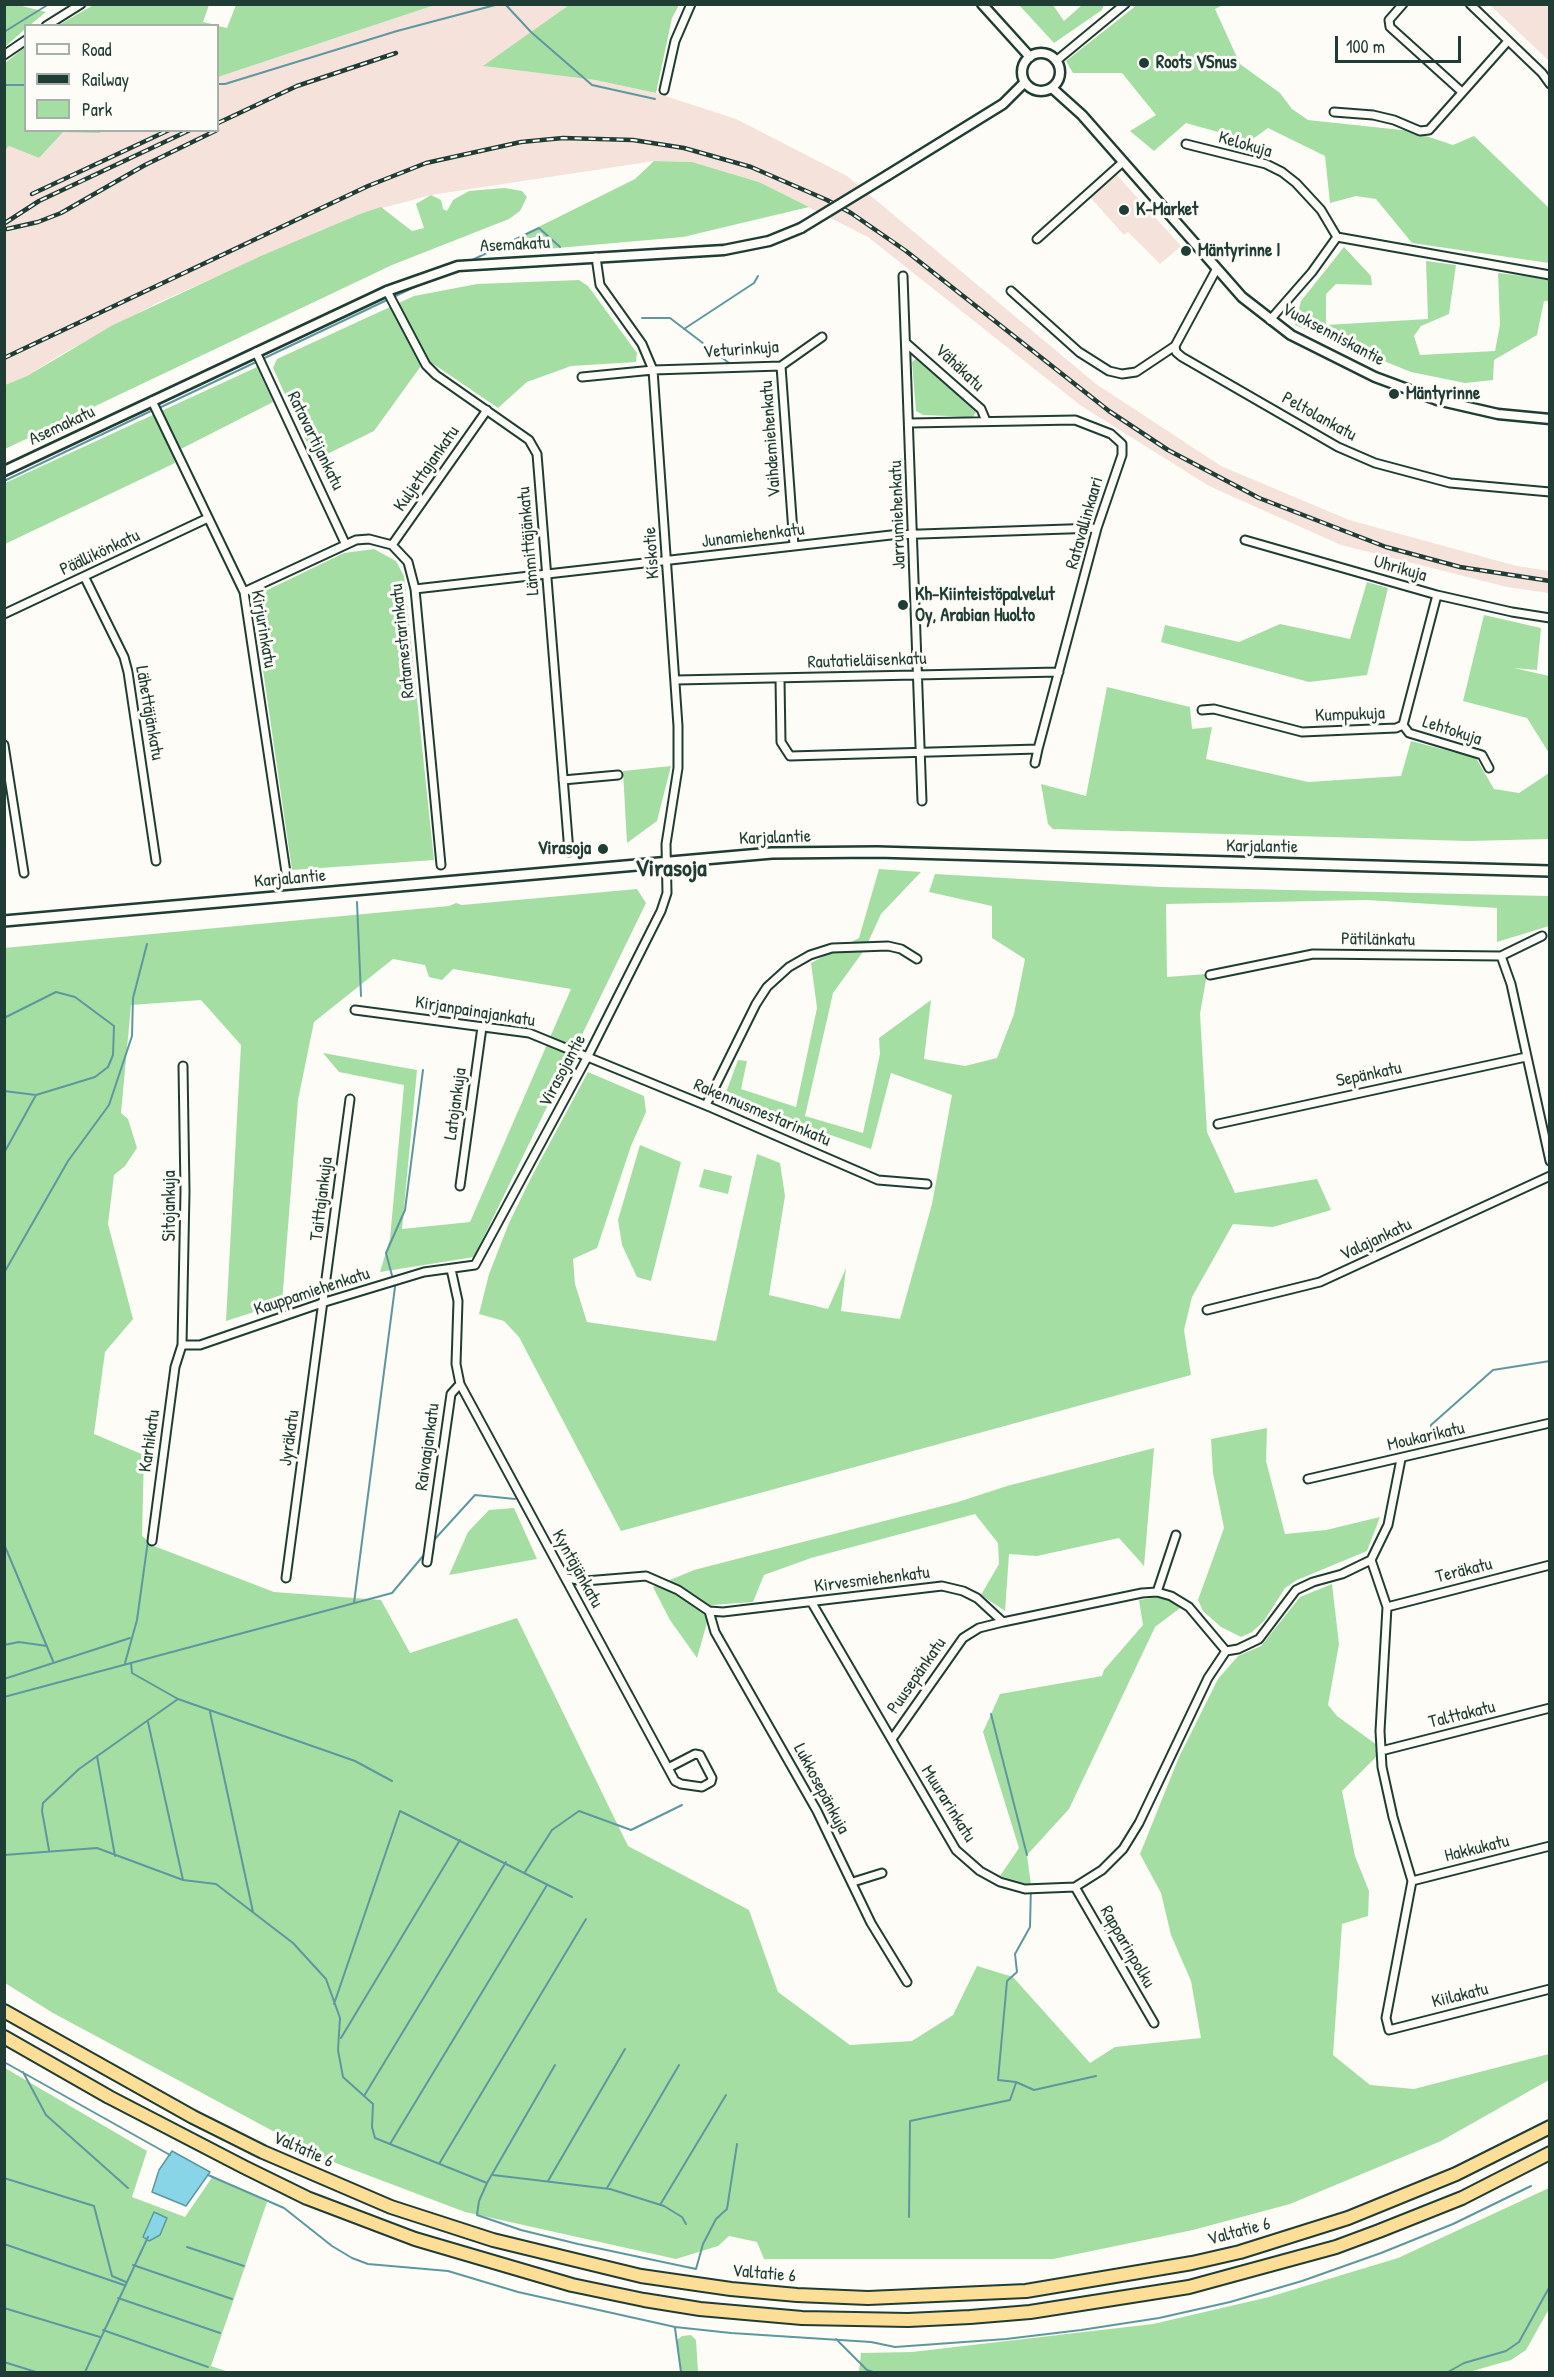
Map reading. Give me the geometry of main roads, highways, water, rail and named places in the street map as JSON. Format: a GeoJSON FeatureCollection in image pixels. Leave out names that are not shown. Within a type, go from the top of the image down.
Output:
{"type":"FeatureCollection","features":[{"type":"Feature","properties":{"kind":"highway","name":"Valtatie 6"},"geometry":{"type":"LineString","coordinates":[[4,2011],[99,2067],[193,2117],[273,2156],[391,2207],[493,2240],[630,2274],[731,2289],[797,2295],[868,2298],[1026,2290],[1192,2263],[1240,2252],[1348,2218],[1456,2174],[1550,2127]]}},
{"type":"Feature","properties":{"kind":"highway"},"geometry":{"type":"LineString","coordinates":[[4,2037],[109,2097],[244,2168],[307,2198],[415,2239],[562,2282],[644,2300],[700,2309],[802,2318],[908,2320],[970,2317],[1030,2312],[1189,2287],[1336,2247],[1462,2198],[1550,2153]]}},
{"type":"Feature","properties":{"kind":"main road","name":"Karjalantie"},"geometry":{"type":"LineString","coordinates":[[4,921],[772,854],[877,852],[1550,871]]}},
{"type":"Feature","properties":{"kind":"water"},"geometry":{"type":"Polygon","coordinates":[[[172,2151],[210,2172],[186,2206],[152,2192],[159,2170],[172,2151]]]}},
{"type":"Feature","properties":{"kind":"water"},"geometry":{"type":"Polygon","coordinates":[[[154,2212],[167,2218],[160,2235],[149,2241],[143,2237],[154,2212]]]}},
{"type":"Feature","properties":{"kind":"waterway"},"geometry":{"type":"LineString","coordinates":[[4,32],[49,4]]}},
{"type":"Feature","properties":{"kind":"waterway"},"geometry":{"type":"LineString","coordinates":[[219,84],[397,31],[499,4]]}},
{"type":"Feature","properties":{"kind":"waterway"},"geometry":{"type":"LineString","coordinates":[[505,4],[531,32],[592,85],[655,99]]}},
{"type":"Feature","properties":{"kind":"waterway"},"geometry":{"type":"LineString","coordinates":[[4,85],[24,85]]}},
{"type":"Feature","properties":{"kind":"waterway"},"geometry":{"type":"LineString","coordinates":[[468,262],[539,228],[560,247]]}},
{"type":"Feature","properties":{"kind":"waterway"},"geometry":{"type":"LineString","coordinates":[[684,329],[754,283],[758,276]]}},
{"type":"Feature","properties":{"kind":"waterway"},"geometry":{"type":"LineString","coordinates":[[159,408],[425,282]]}},
{"type":"Feature","properties":{"kind":"waterway"},"geometry":{"type":"LineString","coordinates":[[642,318],[670,318],[729,363]]}},
{"type":"Feature","properties":{"kind":"waterway"},"geometry":{"type":"LineString","coordinates":[[4,481],[153,410]]}},
{"type":"Feature","properties":{"kind":"waterway"},"geometry":{"type":"LineString","coordinates":[[357,902],[361,996]]}},
{"type":"Feature","properties":{"kind":"waterway"},"geometry":{"type":"LineString","coordinates":[[4,1273],[68,1161],[109,1105],[132,1036],[133,998],[147,944]]}},
{"type":"Feature","properties":{"kind":"waterway"},"geometry":{"type":"LineString","coordinates":[[4,1018],[56,992],[75,997],[114,1026],[113,1055],[108,1067],[95,1077],[36,1095],[4,1091]]}},
{"type":"Feature","properties":{"kind":"waterway"},"geometry":{"type":"LineString","coordinates":[[354,1603],[395,1287],[386,1253],[405,1210],[423,1070]]}},
{"type":"Feature","properties":{"kind":"waterway"},"geometry":{"type":"LineString","coordinates":[[4,1153],[36,1095]]}},
{"type":"Feature","properties":{"kind":"waterway"},"geometry":{"type":"LineString","coordinates":[[1431,1436],[1431,1425],[1493,1370],[1550,1361]]}},
{"type":"Feature","properties":{"kind":"waterway"},"geometry":{"type":"LineString","coordinates":[[125,1663],[137,1620],[163,1432]]}},
{"type":"Feature","properties":{"kind":"waterway"},"geometry":{"type":"LineString","coordinates":[[4,1697],[392,1593],[423,1556],[433,1553],[434,1540],[475,1495],[515,1499]]}},
{"type":"Feature","properties":{"kind":"waterway"},"geometry":{"type":"LineString","coordinates":[[4,1544],[53,1661]]}},
{"type":"Feature","properties":{"kind":"waterway"},"geometry":{"type":"LineString","coordinates":[[4,1679],[130,1638]]}},
{"type":"Feature","properties":{"kind":"waterway"},"geometry":{"type":"LineString","coordinates":[[4,1645],[19,1642],[47,1646]]}},
{"type":"Feature","properties":{"kind":"waterway"},"geometry":{"type":"LineString","coordinates":[[131,1663],[132,1673],[178,1699],[355,1761],[392,1781]]}},
{"type":"Feature","properties":{"kind":"waterway"},"geometry":{"type":"LineString","coordinates":[[49,1850],[42,1811],[43,1803],[79,1769],[178,1699]]}},
{"type":"Feature","properties":{"kind":"waterway"},"geometry":{"type":"LineString","coordinates":[[210,1712],[253,1912]]}},
{"type":"Feature","properties":{"kind":"waterway"},"geometry":{"type":"LineString","coordinates":[[991,1714],[1027,1855]]}},
{"type":"Feature","properties":{"kind":"waterway"},"geometry":{"type":"LineString","coordinates":[[148,1722],[183,1880]]}},
{"type":"Feature","properties":{"kind":"waterway"},"geometry":{"type":"LineString","coordinates":[[97,1756],[115,1856]]}},
{"type":"Feature","properties":{"kind":"waterway"},"geometry":{"type":"LineString","coordinates":[[525,1872],[552,1830],[579,1811],[631,1830],[682,1805]]}},
{"type":"Feature","properties":{"kind":"waterway"},"geometry":{"type":"LineString","coordinates":[[334,2004],[400,1811],[572,1897]]}},
{"type":"Feature","properties":{"kind":"waterway"},"geometry":{"type":"LineString","coordinates":[[341,2038],[460,1840]]}},
{"type":"Feature","properties":{"kind":"waterway"},"geometry":{"type":"LineString","coordinates":[[4,1855],[97,1848],[183,1880],[216,1884],[293,1943],[326,1979],[340,2018],[338,2050],[343,2077],[373,2104],[372,2127],[375,2138],[487,2183]]}},
{"type":"Feature","properties":{"kind":"waterway"},"geometry":{"type":"LineString","coordinates":[[364,2096],[506,1862]]}},
{"type":"Feature","properties":{"kind":"waterway"},"geometry":{"type":"LineString","coordinates":[[390,2144],[547,1885]]}},
{"type":"Feature","properties":{"kind":"waterway"},"geometry":{"type":"LineString","coordinates":[[1031,1885],[1030,1927],[1015,1954],[1017,1972],[1007,1981],[998,2080],[1016,2082],[1034,2090],[1096,2076]]}},
{"type":"Feature","properties":{"kind":"waterway"},"geometry":{"type":"LineString","coordinates":[[439,2164],[586,1919]]}},
{"type":"Feature","properties":{"kind":"waterway"},"geometry":{"type":"LineString","coordinates":[[548,2181],[625,2049]]}},
{"type":"Feature","properties":{"kind":"waterway"},"geometry":{"type":"LineString","coordinates":[[4,2062],[170,2155]]}},
{"type":"Feature","properties":{"kind":"waterway"},"geometry":{"type":"LineString","coordinates":[[555,2065],[487,2183],[479,2201],[477,2215],[521,2230],[696,2269],[703,2244],[716,2219],[727,2209],[737,2144]]}},
{"type":"Feature","properties":{"kind":"waterway"},"geometry":{"type":"LineString","coordinates":[[607,2188],[679,2065]]}},
{"type":"Feature","properties":{"kind":"waterway"},"geometry":{"type":"LineString","coordinates":[[23,2072],[46,2115],[128,2188]]}},
{"type":"Feature","properties":{"kind":"waterway"},"geometry":{"type":"LineString","coordinates":[[909,2217],[910,2121],[1010,2100],[1016,2083]]}},
{"type":"Feature","properties":{"kind":"waterway"},"geometry":{"type":"LineString","coordinates":[[660,2205],[726,2095]]}},
{"type":"Feature","properties":{"kind":"waterway"},"geometry":{"type":"LineString","coordinates":[[208,2175],[284,2208],[332,2246],[368,2264],[448,2271],[518,2292],[675,2327],[871,2342],[895,2347],[1006,2339],[1081,2330],[1159,2318],[1230,2302],[1302,2281],[1381,2253],[1453,2224],[1531,2186]]}},
{"type":"Feature","properties":{"kind":"waterway"},"geometry":{"type":"LineString","coordinates":[[493,2175],[610,2189],[664,2206],[682,2217],[686,2224]]}},
{"type":"Feature","properties":{"kind":"waterway"},"geometry":{"type":"LineString","coordinates":[[4,2178],[94,2206],[112,2276],[126,2282]]}},
{"type":"Feature","properties":{"kind":"waterway"},"geometry":{"type":"LineString","coordinates":[[85,2372],[148,2237]]}},
{"type":"Feature","properties":{"kind":"waterway"},"geometry":{"type":"LineString","coordinates":[[4,2244],[124,2285]]}},
{"type":"Feature","properties":{"kind":"waterway"},"geometry":{"type":"LineString","coordinates":[[187,2247],[244,2266]]}},
{"type":"Feature","properties":{"kind":"waterway"},"geometry":{"type":"LineString","coordinates":[[133,2265],[232,2299]]}},
{"type":"Feature","properties":{"kind":"waterway"},"geometry":{"type":"LineString","coordinates":[[1448,2372],[1464,2363],[1506,2351],[1519,2342],[1550,2286]]}},
{"type":"Feature","properties":{"kind":"waterway"},"geometry":{"type":"LineString","coordinates":[[118,2298],[220,2333]]}},
{"type":"Feature","properties":{"kind":"waterway"},"geometry":{"type":"LineString","coordinates":[[4,2308],[100,2337]]}},
{"type":"Feature","properties":{"kind":"waterway"},"geometry":{"type":"LineString","coordinates":[[675,2328],[681,2372]]}},
{"type":"Feature","properties":{"kind":"waterway"},"geometry":{"type":"LineString","coordinates":[[103,2330],[208,2367]]}},
{"type":"Feature","properties":{"kind":"waterway"},"geometry":{"type":"LineString","coordinates":[[836,2339],[867,2370],[873,2372]]}},
{"type":"Feature","properties":{"kind":"waterway"},"geometry":{"type":"LineString","coordinates":[[4,2362],[36,2372]]}},
{"type":"Feature","properties":{"kind":"railway"},"geometry":{"type":"LineString","coordinates":[[219,123],[297,86],[396,53]]}},
{"type":"Feature","properties":{"kind":"railway"},"geometry":{"type":"LineString","coordinates":[[32,194],[165,132]]}},
{"type":"Feature","properties":{"kind":"railway"},"geometry":{"type":"LineString","coordinates":[[5,223],[39,201],[186,132]]}},
{"type":"Feature","properties":{"kind":"railway"},"geometry":{"type":"LineString","coordinates":[[7,229],[38,222],[61,213],[145,165],[213,132]]}},
{"type":"Feature","properties":{"kind":"railway"},"geometry":{"type":"LineString","coordinates":[[4,358],[368,186],[426,163],[521,142],[563,138],[633,140],[684,148],[751,167],[851,213],[906,251],[1109,411],[1168,450],[1259,498],[1386,547],[1460,567],[1550,581]]}},
{"type":"Feature","properties":{"kind":"place","name":"Roots VSnus"},"geometry":{"type":"Point","coordinates":[1144,63]}},
{"type":"Feature","properties":{"kind":"place","name":"K-Market"},"geometry":{"type":"Point","coordinates":[1124,210]}},
{"type":"Feature","properties":{"kind":"place","name":"Mäntyrinne I"},"geometry":{"type":"Point","coordinates":[1186,251]}},
{"type":"Feature","properties":{"kind":"place","name":"Mäntyrinne"},"geometry":{"type":"Point","coordinates":[1394,394]}},
{"type":"Feature","properties":{"kind":"place","name":"Kh-Kiinteistöpalvelut Oy, Arabian Huolto"},"geometry":{"type":"Point","coordinates":[903,605]}},
{"type":"Feature","properties":{"kind":"place","name":"Virasoja"},"geometry":{"type":"Point","coordinates":[603,849]}},
{"type":"Feature","properties":{"kind":"district","name":"Virasoja"},"geometry":{"type":"Point","coordinates":[671,870]}}]}
